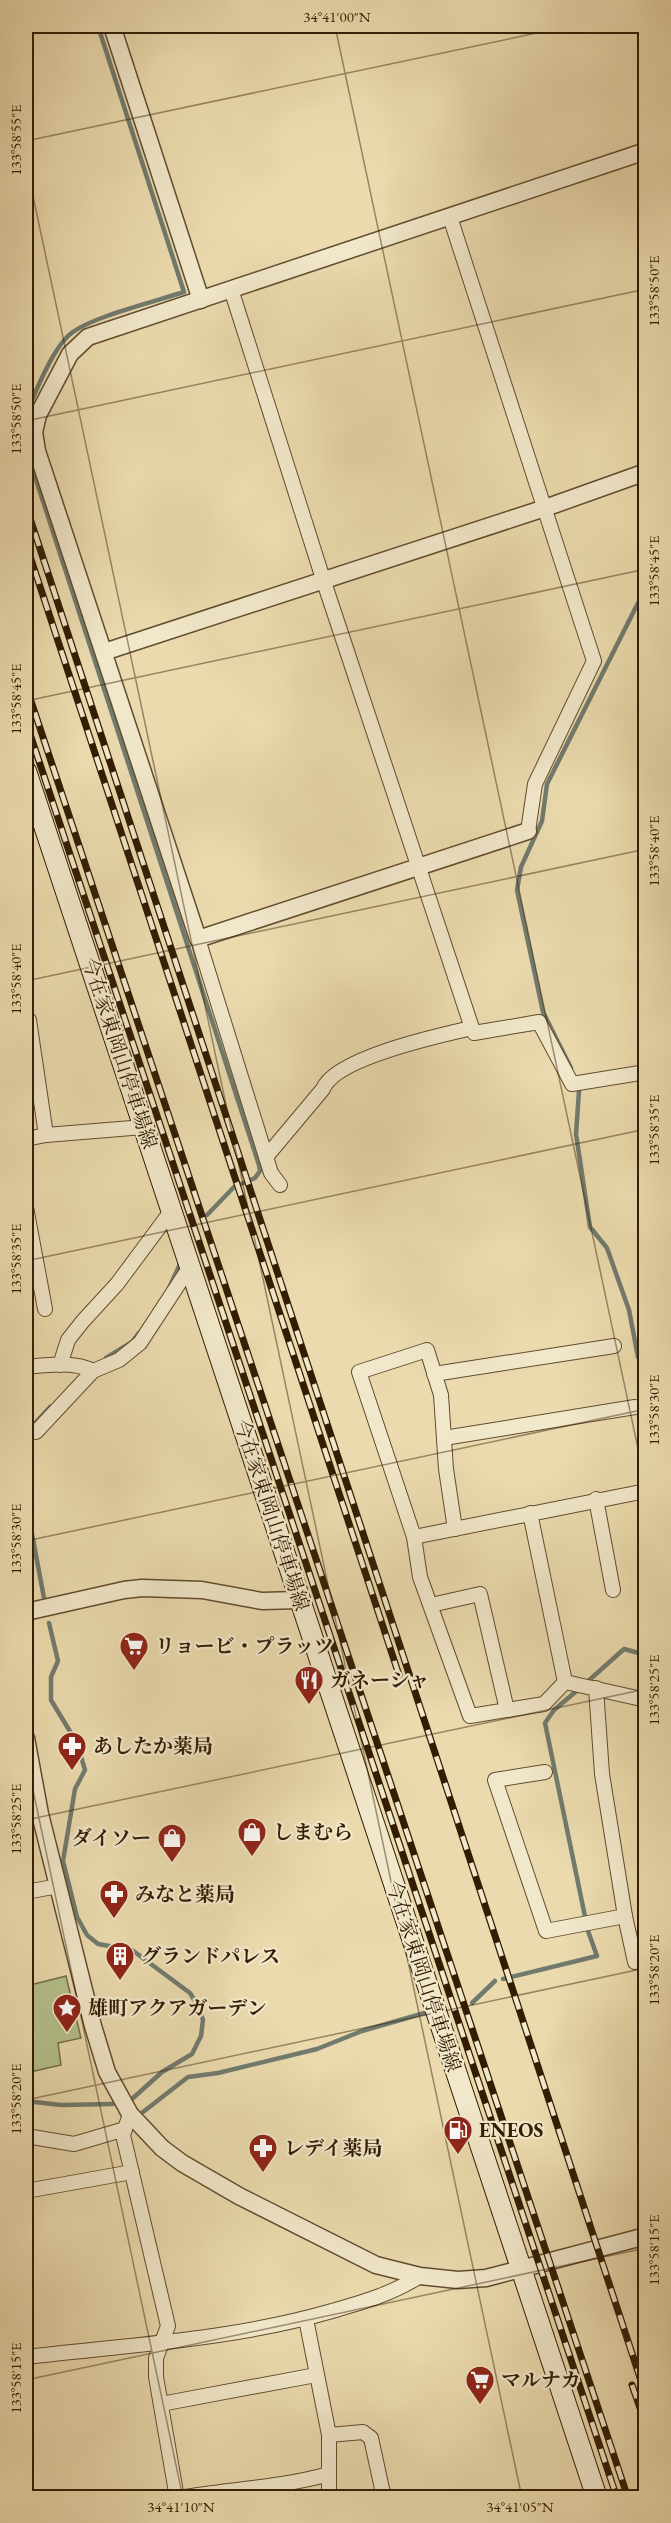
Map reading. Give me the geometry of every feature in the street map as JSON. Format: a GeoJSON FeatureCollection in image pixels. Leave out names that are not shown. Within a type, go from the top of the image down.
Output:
{"type":"FeatureCollection","features":[{"type":"Feature","properties":{"kind":"main road","name":"今在家東岡山停車場線"},"geometry":{"type":"LineString","coordinates":[[26,771],[30,798],[172,1210],[597,2498]]}},
{"type":"Feature","properties":{"kind":"street"},"geometry":{"type":"LineString","coordinates":[[112,26],[201,300]]}},
{"type":"Feature","properties":{"kind":"street"},"geometry":{"type":"LineString","coordinates":[[280,1185],[271,1173],[105,652],[37,451],[34,432],[38,416],[70,354],[88,337],[645,151]]}},
{"type":"Feature","properties":{"kind":"street"},"geometry":{"type":"LineString","coordinates":[[198,939],[528,831],[535,784],[594,660],[450,217]]}},
{"type":"Feature","properties":{"kind":"street"},"geometry":{"type":"LineString","coordinates":[[231,289],[324,582],[474,1033],[539,1022],[572,1084],[645,1072]]}},
{"type":"Feature","properties":{"kind":"street"},"geometry":{"type":"LineString","coordinates":[[105,652],[324,582],[645,472]]}},
{"type":"Feature","properties":{"kind":"street"},"geometry":{"type":"LineString","coordinates":[[29,1020],[46,1135]]}},
{"type":"Feature","properties":{"kind":"street"},"geometry":{"type":"LineString","coordinates":[[266,1156],[323,1089],[325,1082],[342,1071],[383,1051],[472,1028]]}},
{"type":"Feature","properties":{"kind":"street"},"geometry":{"type":"LineString","coordinates":[[26,1139],[46,1135],[144,1127]]}},
{"type":"Feature","properties":{"kind":"street"},"geometry":{"type":"LineString","coordinates":[[26,1207],[45,1309]]}},
{"type":"Feature","properties":{"kind":"street"},"geometry":{"type":"LineString","coordinates":[[60,1365],[68,1340],[117,1284],[172,1210]]}},
{"type":"Feature","properties":{"kind":"street"},"geometry":{"type":"LineString","coordinates":[[26,1366],[60,1365],[89,1370],[119,1360],[140,1343],[190,1265]]}},
{"type":"Feature","properties":{"kind":"street"},"geometry":{"type":"LineString","coordinates":[[434,1374],[614,1346]]}},
{"type":"Feature","properties":{"kind":"street"},"geometry":{"type":"LineString","coordinates":[[455,1529],[446,1469],[441,1395],[427,1350],[359,1372],[414,1538],[420,1577],[470,1716],[544,1704],[566,1682]]}},
{"type":"Feature","properties":{"kind":"street"},"geometry":{"type":"LineString","coordinates":[[36,1432],[89,1370]]}},
{"type":"Feature","properties":{"kind":"street"},"geometry":{"type":"LineString","coordinates":[[444,1438],[635,1407]]}},
{"type":"Feature","properties":{"kind":"street"},"geometry":{"type":"LineString","coordinates":[[414,1538],[596,1499],[645,1491]]}},
{"type":"Feature","properties":{"kind":"street"},"geometry":{"type":"LineString","coordinates":[[596,1499],[613,1590]]}},
{"type":"Feature","properties":{"kind":"street"},"geometry":{"type":"LineString","coordinates":[[530,1513],[566,1682]]}},
{"type":"Feature","properties":{"kind":"street"},"geometry":{"type":"LineString","coordinates":[[26,1612],[142,1588],[202,1590],[262,1601],[299,1600]]}},
{"type":"Feature","properties":{"kind":"street"},"geometry":{"type":"LineString","coordinates":[[431,1605],[480,1594],[507,1710]]}},
{"type":"Feature","properties":{"kind":"street"},"geometry":{"type":"LineString","coordinates":[[566,1682],[645,1700]]}},
{"type":"Feature","properties":{"kind":"street"},"geometry":{"type":"LineString","coordinates":[[588,1686],[625,1916],[635,1962],[645,1959]]}},
{"type":"Feature","properties":{"kind":"street"},"geometry":{"type":"LineString","coordinates":[[26,1738],[33,1816],[58,1886],[98,2047],[127,2122],[176,2158],[239,2196],[376,2265],[420,2276],[458,2280],[486,2278],[645,2236]]}},
{"type":"Feature","properties":{"kind":"street"},"geometry":{"type":"LineString","coordinates":[[545,1772],[495,1780],[546,1931],[625,1916]]}},
{"type":"Feature","properties":{"kind":"street"},"geometry":{"type":"LineString","coordinates":[[26,1892],[58,1886]]}},
{"type":"Feature","properties":{"kind":"street"},"geometry":{"type":"LineString","coordinates":[[26,2136],[74,2144],[127,2122]]}},
{"type":"Feature","properties":{"kind":"street"},"geometry":{"type":"LineString","coordinates":[[127,2122],[123,2135],[168,2326],[156,2358],[161,2404],[177,2498],[232,2490],[262,2489],[329,2474]]}},
{"type":"Feature","properties":{"kind":"street"},"geometry":{"type":"LineString","coordinates":[[26,2191],[132,2172]]}},
{"type":"Feature","properties":{"kind":"street"},"geometry":{"type":"LineString","coordinates":[[26,2356],[161,2343],[251,2331],[306,2319],[381,2297],[401,2289],[420,2276]]}},
{"type":"Feature","properties":{"kind":"street"},"geometry":{"type":"LineString","coordinates":[[306,2319],[329,2435],[328,2498]]}},
{"type":"Feature","properties":{"kind":"street"},"geometry":{"type":"LineString","coordinates":[[161,2404],[316,2375]]}},
{"type":"Feature","properties":{"kind":"street"},"geometry":{"type":"LineString","coordinates":[[329,2435],[363,2432],[371,2438],[384,2498]]}},
{"type":"Feature","properties":{"kind":"green space","name":"雄町アクアガーデン"},"geometry":{"type":"Polygon","coordinates":[[[66,1976],[81,2038],[58,2043],[61,2065],[26,2073],[26,1986],[66,1976]]]}},
{"type":"Feature","properties":{"kind":"waterway"},"geometry":{"type":"LineString","coordinates":[[26,413],[50,362],[61,344],[77,329],[105,317],[184,292],[98,26]]}},
{"type":"Feature","properties":{"kind":"waterway"},"geometry":{"type":"LineString","coordinates":[[26,449],[259,1165],[260,1171],[255,1178],[234,1187],[207,1215]]}},
{"type":"Feature","properties":{"kind":"waterway"},"geometry":{"type":"LineString","coordinates":[[571,1068],[543,1012],[517,890],[521,867],[542,821],[547,784],[639,601],[646,602]]}},
{"type":"Feature","properties":{"kind":"waterway"},"geometry":{"type":"LineString","coordinates":[[577,1085],[579,1091],[576,1134],[590,1227],[607,1248],[629,1310],[638,1357],[646,1367]]}},
{"type":"Feature","properties":{"kind":"waterway"},"geometry":{"type":"LineString","coordinates":[[169,1288],[180,1264]]}},
{"type":"Feature","properties":{"kind":"waterway"},"geometry":{"type":"LineString","coordinates":[[106,1358],[132,1342],[139,1333]]}},
{"type":"Feature","properties":{"kind":"waterway"},"geometry":{"type":"LineString","coordinates":[[26,1433],[50,1407]]}},
{"type":"Feature","properties":{"kind":"waterway"},"geometry":{"type":"LineString","coordinates":[[26,1502],[44,1598]]}},
{"type":"Feature","properties":{"kind":"waterway"},"geometry":{"type":"LineString","coordinates":[[49,1623],[58,1661],[51,1677],[51,1700],[77,1743],[85,1770],[75,1789],[63,1861],[77,1917],[87,1935],[98,1944],[132,1950],[190,1993],[203,2020],[201,2036],[192,2054],[162,2072],[132,2099]]}},
{"type":"Feature","properties":{"kind":"waterway"},"geometry":{"type":"LineString","coordinates":[[586,1683],[624,1649],[646,1655]]}},
{"type":"Feature","properties":{"kind":"waterway"},"geometry":{"type":"LineString","coordinates":[[503,1979],[597,1956],[588,1931],[545,1723],[554,1710],[579,1689]]}},
{"type":"Feature","properties":{"kind":"waterway"},"geometry":{"type":"LineString","coordinates":[[472,2003],[495,1981]]}},
{"type":"Feature","properties":{"kind":"waterway"},"geometry":{"type":"LineString","coordinates":[[143,2112],[188,2077],[218,2073],[317,2049],[362,2031],[428,2012]]}},
{"type":"Feature","properties":{"kind":"waterway"},"geometry":{"type":"LineString","coordinates":[[26,2101],[61,2105],[113,2104]]}},
{"type":"Feature","properties":{"kind":"railway"},"geometry":{"type":"LineString","coordinates":[[26,506],[646,2396]]}},
{"type":"Feature","properties":{"kind":"railway"},"geometry":{"type":"LineString","coordinates":[[26,544],[399,1675]]}},
{"type":"Feature","properties":{"kind":"railway"},"geometry":{"type":"LineString","coordinates":[[26,686],[628,2498]]}},
{"type":"Feature","properties":{"kind":"railway"},"geometry":{"type":"LineString","coordinates":[[26,722],[617,2498]]}},
{"type":"Feature","properties":{"kind":"railway"},"geometry":{"type":"LineString","coordinates":[[632,2385],[646,2425]]}},
{"type":"Feature","properties":{"kind":"place","name":"リョービ・プラッツ"},"geometry":{"type":"Point","coordinates":[134,1672]}},
{"type":"Feature","properties":{"kind":"place","name":"ガネーシャ"},"geometry":{"type":"Point","coordinates":[309,1706]}},
{"type":"Feature","properties":{"kind":"place","name":"あしたか薬局"},"geometry":{"type":"Point","coordinates":[72,1772]}},
{"type":"Feature","properties":{"kind":"place","name":"しまむら"},"geometry":{"type":"Point","coordinates":[252,1858]}},
{"type":"Feature","properties":{"kind":"place","name":"ダイソー"},"geometry":{"type":"Point","coordinates":[172,1864]}},
{"type":"Feature","properties":{"kind":"place","name":"みなと薬局"},"geometry":{"type":"Point","coordinates":[114,1920]}},
{"type":"Feature","properties":{"kind":"place","name":"グランドパレス"},"geometry":{"type":"Point","coordinates":[120,1982]}},
{"type":"Feature","properties":{"kind":"place","name":"雄町アクアガーデン"},"geometry":{"type":"Point","coordinates":[67,2034]}},
{"type":"Feature","properties":{"kind":"place","name":"ENEOS"},"geometry":{"type":"Point","coordinates":[458,2156]}},
{"type":"Feature","properties":{"kind":"place","name":"レデイ薬局"},"geometry":{"type":"Point","coordinates":[263,2174]}},
{"type":"Feature","properties":{"kind":"place","name":"マルナカ"},"geometry":{"type":"Point","coordinates":[480,2406]}}]}
